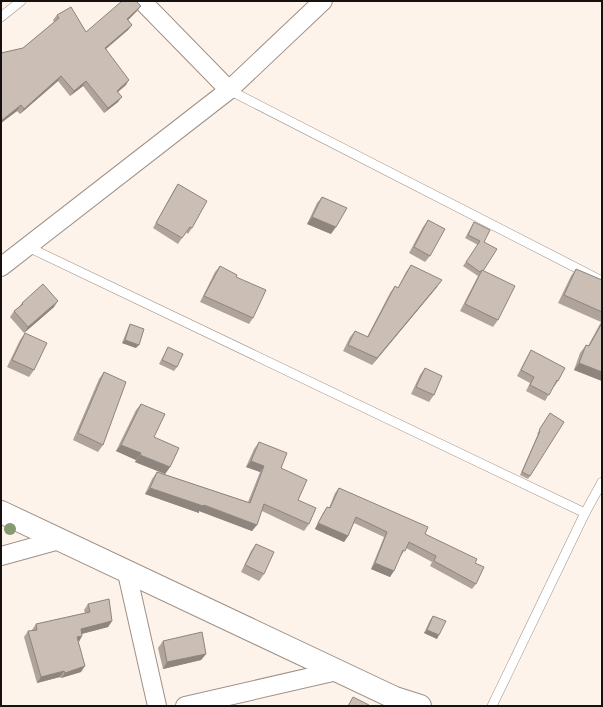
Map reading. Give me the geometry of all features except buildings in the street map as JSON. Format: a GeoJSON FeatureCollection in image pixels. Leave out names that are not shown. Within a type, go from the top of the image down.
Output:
{"type":"FeatureCollection","features":[{"type":"Feature","properties":{"kind":"street"},"geometry":{"type":"LineString","coordinates":[[142,1],[229,90]]}},
{"type":"Feature","properties":{"kind":"street"},"geometry":{"type":"LineString","coordinates":[[1,267],[229,90],[324,1]]}},
{"type":"Feature","properties":{"kind":"street"},"geometry":{"type":"LineString","coordinates":[[1,512],[127,573],[337,671],[396,702],[420,706]]}},
{"type":"Feature","properties":{"kind":"street"},"geometry":{"type":"LineString","coordinates":[[1,556],[58,540]]}},
{"type":"Feature","properties":{"kind":"street"},"geometry":{"type":"LineString","coordinates":[[127,573],[157,706]]}},
{"type":"Feature","properties":{"kind":"street"},"geometry":{"type":"LineString","coordinates":[[185,706],[337,671]]}},
{"type":"Feature","properties":{"kind":"lane"},"geometry":{"type":"LineString","coordinates":[[1,17],[21,1]]}},
{"type":"Feature","properties":{"kind":"lane"},"geometry":{"type":"LineString","coordinates":[[229,90],[602,281]]}},
{"type":"Feature","properties":{"kind":"lane"},"geometry":{"type":"LineString","coordinates":[[28,247],[584,513]]}},
{"type":"Feature","properties":{"kind":"lane"},"geometry":{"type":"LineString","coordinates":[[492,706],[584,513],[602,482]]}}]}
